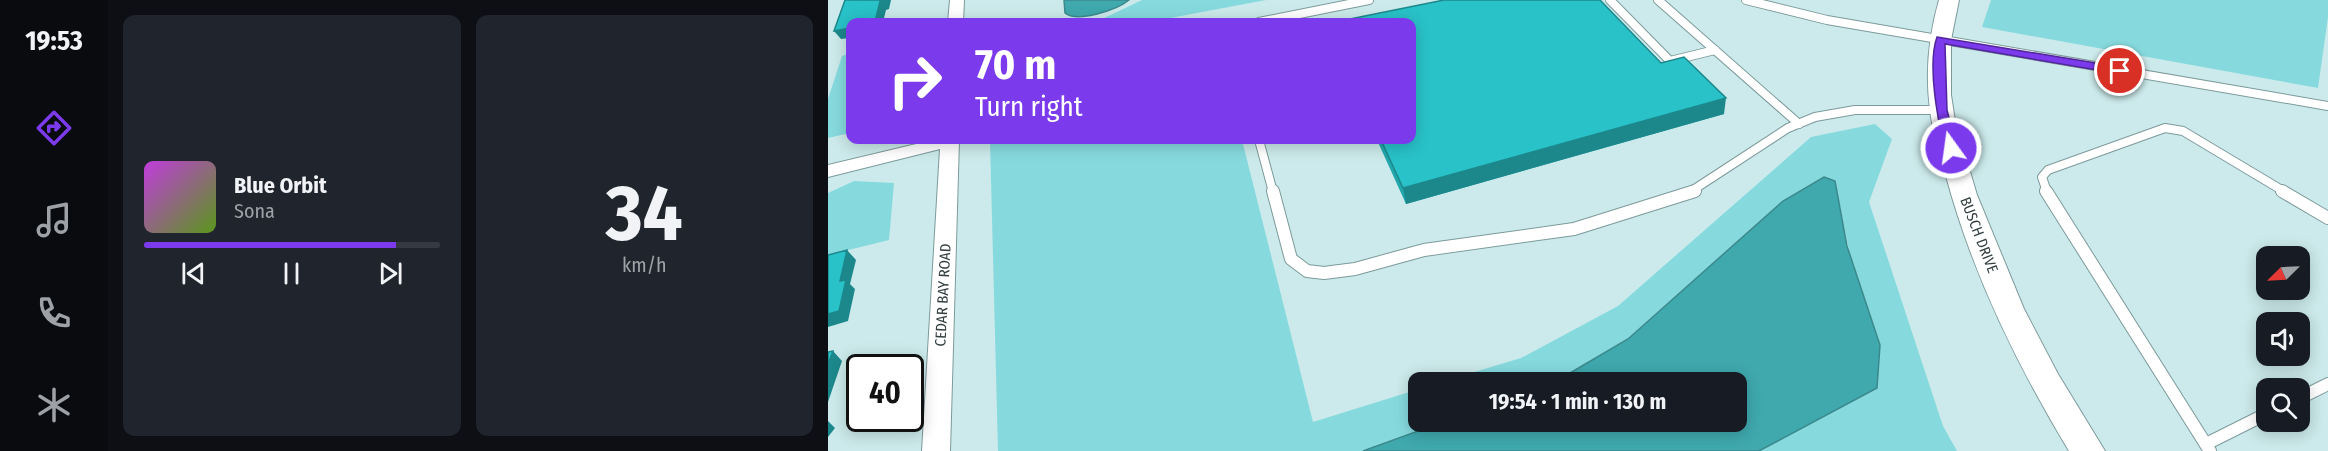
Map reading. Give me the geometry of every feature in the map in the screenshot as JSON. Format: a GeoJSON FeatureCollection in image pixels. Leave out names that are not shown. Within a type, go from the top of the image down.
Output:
{"type":"FeatureCollection","features":[{"type":"Feature","properties":{"kind":"street"},"geometry":{"type":"LineString","coordinates":[[956,18],[957,0]]}},
{"type":"Feature","properties":{"kind":"street","name":"BUSCH DRIVE"},"geometry":{"type":"LineString","coordinates":[[1949,0],[1940,40],[1939,83],[1941,110],[1959,181],[1975,228],[2000,288],[2034,357],[2088,451]]}},
{"type":"Feature","properties":{"kind":"street"},"geometry":{"type":"LineString","coordinates":[[828,156],[877,144]]}},
{"type":"Feature","properties":{"kind":"street"},"geometry":{"type":"LineString","coordinates":[[828,171],[934,144]]}},
{"type":"Feature","properties":{"kind":"street","name":"CEDAR BAY ROAD"},"geometry":{"type":"LineString","coordinates":[[936,451],[950,144]]}},
{"type":"Feature","properties":{"kind":"lane"},"geometry":{"type":"LineString","coordinates":[[1279,18],[1369,0]]}},
{"type":"Feature","properties":{"kind":"lane"},"geometry":{"type":"LineString","coordinates":[[1610,0],[1670,61],[1715,50]]}},
{"type":"Feature","properties":{"kind":"lane"},"geometry":{"type":"LineString","coordinates":[[1658,0],[1799,124]]}},
{"type":"Feature","properties":{"kind":"lane"},"geometry":{"type":"LineString","coordinates":[[1746,0],[1827,20],[2328,106]]}},
{"type":"Feature","properties":{"kind":"lane"},"geometry":{"type":"LineString","coordinates":[[1260,144],[1291,259],[1307,271],[1324,273],[1355,269],[1424,250],[1574,228],[1694,190],[1772,138],[1815,117],[1855,110],[1941,110]]}},
{"type":"Feature","properties":{"kind":"lane"},"geometry":{"type":"LineString","coordinates":[[2256,420],[2208,448],[2044,187],[2042,177],[2048,170],[2165,128],[2174,128],[2183,130],[2328,218]]}},
{"type":"Feature","properties":{"kind":"lane"},"geometry":{"type":"LineString","coordinates":[[2310,393],[2328,384]]}},
{"type":"Feature","properties":{"kind":"shaded area"},"geometry":{"type":"Polygon","coordinates":[[[1064,0],[1129,0],[1107,11],[1078,17],[1065,13],[1064,0]]]}},
{"type":"Feature","properties":{"kind":"shaded area"},"geometry":{"type":"Polygon","coordinates":[[[1142,0],[1266,0],[1170,18],[1104,18],[1142,0]]]}},
{"type":"Feature","properties":{"kind":"shaded area"},"geometry":{"type":"Polygon","coordinates":[[[1991,0],[2328,0],[2328,17],[2318,88],[1982,27],[1991,0]]]}},
{"type":"Feature","properties":{"kind":"shaded area"},"geometry":{"type":"Polygon","coordinates":[[[846,54],[846,134],[828,138],[828,99],[842,56],[846,54]]]}},
{"type":"Feature","properties":{"kind":"shaded area"},"geometry":{"type":"Polygon","coordinates":[[[1875,124],[1892,139],[1869,202],[1943,426],[1957,451],[1759,451],[1877,388],[1835,181],[1783,201],[1628,339],[1572,372],[1474,372],[1521,358],[1618,306],[1811,137],[1875,124]]]}},
{"type":"Feature","properties":{"kind":"shaded area"},"geometry":{"type":"Polygon","coordinates":[[[990,144],[1243,144],[1313,422],[1408,392],[1408,432],[1415,432],[1363,451],[998,451],[990,144]]]}},
{"type":"Feature","properties":{"kind":"shaded area"},"geometry":{"type":"Polygon","coordinates":[[[1824,177],[1835,181],[1847,246],[1880,345],[1877,388],[1759,451],[1363,451],[1415,432],[1747,432],[1747,372],[1572,372],[1628,339],[1783,201],[1824,177]]]}},
{"type":"Feature","properties":{"kind":"shaded area"},"geometry":{"type":"Polygon","coordinates":[[[854,181],[894,183],[889,240],[828,255],[828,193],[854,181]]]}},
{"type":"Feature","properties":{"kind":"building"},"geometry":{"type":"Polygon","coordinates":[[[845,0],[884,0],[880,1],[876,18],[846,18],[846,29],[834,31],[845,0]]]}},
{"type":"Feature","properties":{"kind":"building"},"geometry":{"type":"Polygon","coordinates":[[[1444,0],[1600,0],[1661,63],[1684,57],[1726,98],[1403,188],[1383,144],[1416,144],[1416,18],[1355,18],[1444,0]]]}},
{"type":"Feature","properties":{"kind":"building"},"geometry":{"type":"Polygon","coordinates":[[[847,250],[840,281],[846,280],[839,311],[828,314],[828,255],[847,250]]]}},
{"type":"Feature","properties":{"kind":"building"},"geometry":{"type":"Polygon","coordinates":[[[833,351],[828,364],[828,352],[833,351]]]}},
{"type":"Feature","properties":{"kind":"route"},"geometry":{"type":"LineString","coordinates":[[1951,148],[1941,110],[1940,40],[2120,71]]}}]}
